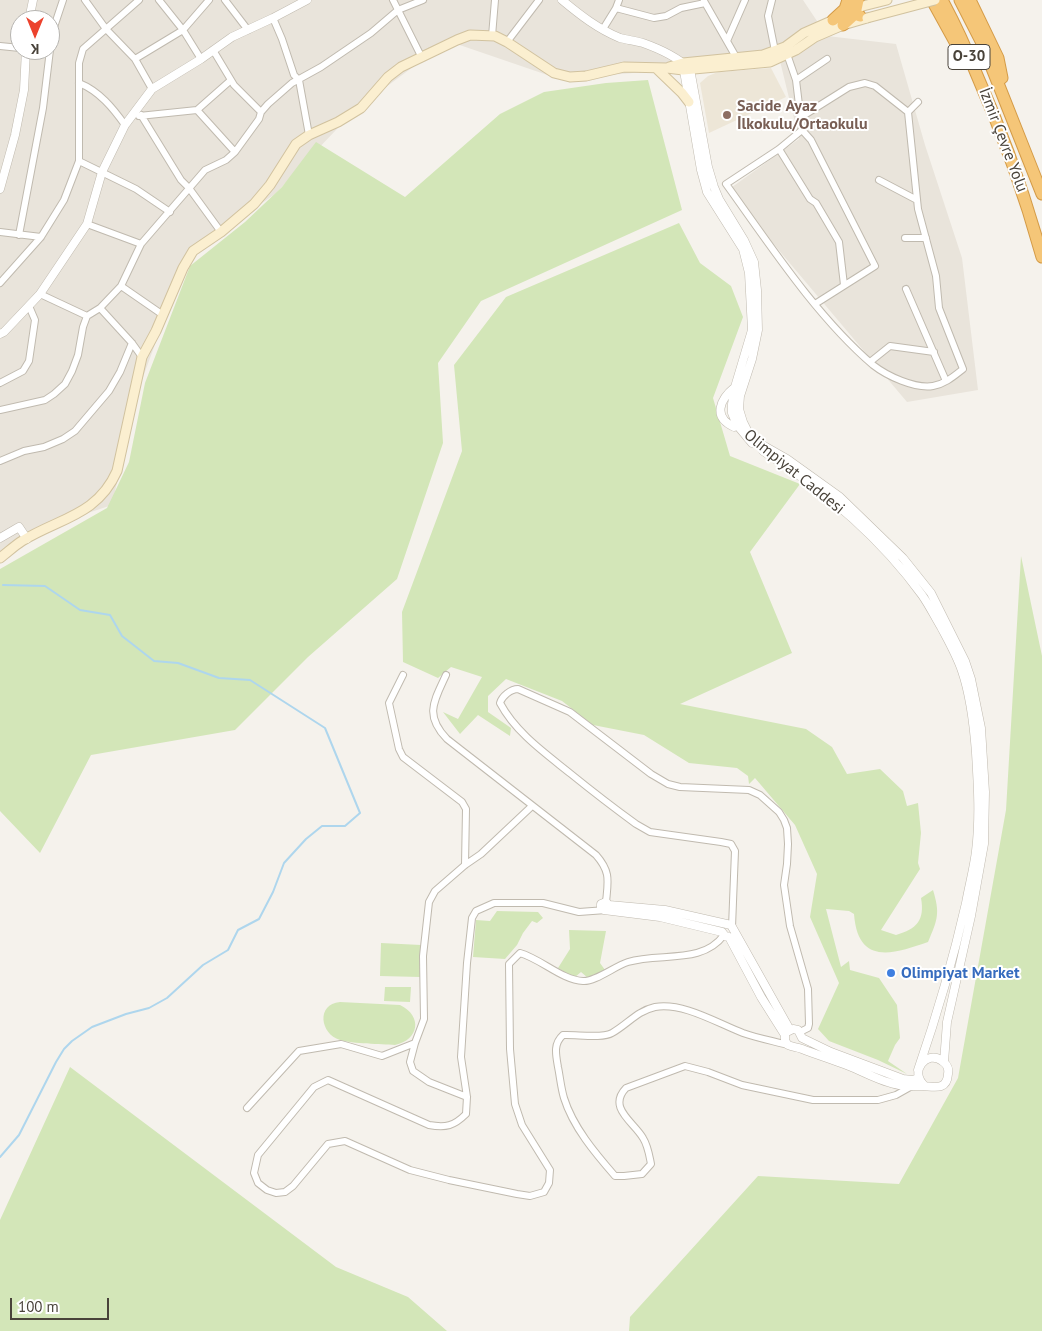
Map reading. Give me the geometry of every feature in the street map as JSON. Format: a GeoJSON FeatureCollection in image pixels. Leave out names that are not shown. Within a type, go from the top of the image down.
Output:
{"type":"FeatureCollection","features":[{"type":"Feature","properties":{"kind":"highway"},"geometry":{"type":"LineString","coordinates":[[933,0],[994,114]]}},
{"type":"Feature","properties":{"kind":"highway","name":"İzmir Çevre Yolu"},"geometry":{"type":"LineString","coordinates":[[942,0],[953,20],[994,114],[1028,206],[1042,256]]}},
{"type":"Feature","properties":{"kind":"highway","name":"İzmir Çevre Yolu"},"geometry":{"type":"LineString","coordinates":[[960,0],[982,43],[1042,194]]}},
{"type":"Feature","properties":{"kind":"highway"},"geometry":{"type":"LineString","coordinates":[[970,0],[998,58],[1009,109]]}},
{"type":"Feature","properties":{"kind":"highway"},"geometry":{"type":"LineString","coordinates":[[838,23],[845,9],[854,6],[867,18]]}},
{"type":"Feature","properties":{"kind":"main road"},"geometry":{"type":"LineString","coordinates":[[854,6],[887,0]]}},
{"type":"Feature","properties":{"kind":"main road"},"geometry":{"type":"LineString","coordinates":[[685,68],[736,57],[763,55],[785,47],[804,33],[933,0]]}},
{"type":"Feature","properties":{"kind":"main road"},"geometry":{"type":"LineString","coordinates":[[0,558],[27,538],[74,516],[97,500],[110,486],[116,471],[142,358],[183,268],[193,251],[221,232],[254,204],[270,185],[296,144],[308,135],[338,122],[361,108],[388,78],[401,67],[456,40],[470,36],[495,36],[508,42],[554,73],[570,77],[586,76],[624,67],[685,68],[770,62],[787,54],[838,23]]}},
{"type":"Feature","properties":{"kind":"main road"},"geometry":{"type":"LineString","coordinates":[[656,68],[689,102]]}},
{"type":"Feature","properties":{"kind":"street"},"geometry":{"type":"LineString","coordinates":[[85,0],[106,29],[135,59],[152,89]]}},
{"type":"Feature","properties":{"kind":"street"},"geometry":{"type":"LineString","coordinates":[[0,282],[41,237],[64,200],[79,161],[79,63],[83,49],[139,0]]}},
{"type":"Feature","properties":{"kind":"street"},"geometry":{"type":"LineString","coordinates":[[159,0],[202,59]]}},
{"type":"Feature","properties":{"kind":"street"},"geometry":{"type":"LineString","coordinates":[[135,59],[182,30],[209,0]]}},
{"type":"Feature","properties":{"kind":"street"},"geometry":{"type":"LineString","coordinates":[[225,0],[248,30]]}},
{"type":"Feature","properties":{"kind":"street"},"geometry":{"type":"LineString","coordinates":[[0,334],[40,294],[87,224],[102,172],[125,125],[152,89],[202,59],[232,37],[307,0]]}},
{"type":"Feature","properties":{"kind":"street"},"geometry":{"type":"LineString","coordinates":[[393,0],[422,58]]}},
{"type":"Feature","properties":{"kind":"street"},"geometry":{"type":"LineString","coordinates":[[0,410],[45,400],[65,384],[78,355],[87,316],[100,308],[121,286],[141,244],[205,170],[226,160],[235,152],[261,112],[292,83],[342,53],[398,10],[423,0]]}},
{"type":"Feature","properties":{"kind":"street"},"geometry":{"type":"LineString","coordinates":[[492,36],[495,0]]}},
{"type":"Feature","properties":{"kind":"street"},"geometry":{"type":"LineString","coordinates":[[508,42],[539,0]]}},
{"type":"Feature","properties":{"kind":"street"},"geometry":{"type":"LineString","coordinates":[[562,0],[572,3],[587,20],[603,30],[664,52],[685,68]]}},
{"type":"Feature","properties":{"kind":"street"},"geometry":{"type":"LineString","coordinates":[[603,30],[619,0]]}},
{"type":"Feature","properties":{"kind":"street"},"geometry":{"type":"LineString","coordinates":[[727,41],[745,0]]}},
{"type":"Feature","properties":{"kind":"street"},"geometry":{"type":"LineString","coordinates":[[772,0],[768,16],[775,51]]}},
{"type":"Feature","properties":{"kind":"street"},"geometry":{"type":"LineString","coordinates":[[616,8],[654,18],[666,16],[681,8],[704,2],[736,57]]}},
{"type":"Feature","properties":{"kind":"street"},"geometry":{"type":"LineString","coordinates":[[273,18],[294,74],[299,80],[308,135]]}},
{"type":"Feature","properties":{"kind":"street"},"geometry":{"type":"LineString","coordinates":[[213,50],[231,80],[261,112]]}},
{"type":"Feature","properties":{"kind":"street"},"geometry":{"type":"LineString","coordinates":[[787,54],[796,80],[802,130],[811,140],[875,266],[815,304]]}},
{"type":"Feature","properties":{"kind":"street"},"geometry":{"type":"LineString","coordinates":[[796,80],[827,59]]}},
{"type":"Feature","properties":{"kind":"street"},"geometry":{"type":"LineString","coordinates":[[0,189],[15,135],[24,90],[26,60]]}},
{"type":"Feature","properties":{"kind":"street"},"geometry":{"type":"LineString","coordinates":[[19,235],[43,108],[49,60]]}},
{"type":"Feature","properties":{"kind":"street","name":"Olimpiyat Caddesi"},"geometry":{"type":"LineString","coordinates":[[685,68],[701,170],[707,192],[743,249],[749,273],[752,330],[735,387],[732,404],[732,413],[737,425],[752,444],[799,474],[881,545],[923,596],[953,650],[962,671],[968,694],[975,740],[979,805],[976,852],[948,977],[918,1070]]}},
{"type":"Feature","properties":{"kind":"street","name":"Olimpiyat Caddesi"},"geometry":{"type":"LineString","coordinates":[[685,68],[714,188],[744,240],[754,262],[758,330],[740,396],[739,409],[743,422],[748,432],[757,442],[787,459],[840,497],[887,540],[930,593],[965,661],[971,679],[981,728],[985,792],[984,844],[971,916],[947,1022],[944,1062]]}},
{"type":"Feature","properties":{"kind":"street"},"geometry":{"type":"LineString","coordinates":[[131,118],[141,115],[197,110],[231,80]]}},
{"type":"Feature","properties":{"kind":"street"},"geometry":{"type":"LineString","coordinates":[[80,83],[89,86],[114,110],[125,125]]}},
{"type":"Feature","properties":{"kind":"street"},"geometry":{"type":"LineString","coordinates":[[801,115],[806,114],[850,87],[865,83],[875,86],[908,112],[917,200],[936,276],[939,308],[963,369],[946,381],[932,387],[912,384],[892,377],[870,362],[821,313],[726,184],[779,149],[802,130]]}},
{"type":"Feature","properties":{"kind":"street"},"geometry":{"type":"LineString","coordinates":[[908,112],[918,102]]}},
{"type":"Feature","properties":{"kind":"street"},"geometry":{"type":"LineString","coordinates":[[197,110],[235,152]]}},
{"type":"Feature","properties":{"kind":"street"},"geometry":{"type":"LineString","coordinates":[[141,115],[181,180],[221,232]]}},
{"type":"Feature","properties":{"kind":"street"},"geometry":{"type":"LineString","coordinates":[[779,149],[810,199],[816,203],[839,242],[844,285]]}},
{"type":"Feature","properties":{"kind":"street"},"geometry":{"type":"LineString","coordinates":[[79,161],[136,189],[170,212]]}},
{"type":"Feature","properties":{"kind":"street"},"geometry":{"type":"LineString","coordinates":[[879,180],[917,200]]}},
{"type":"Feature","properties":{"kind":"street"},"geometry":{"type":"LineString","coordinates":[[87,224],[141,244]]}},
{"type":"Feature","properties":{"kind":"street"},"geometry":{"type":"LineString","coordinates":[[0,232],[41,237]]}},
{"type":"Feature","properties":{"kind":"street"},"geometry":{"type":"LineString","coordinates":[[905,238],[926,238]]}},
{"type":"Feature","properties":{"kind":"street"},"geometry":{"type":"LineString","coordinates":[[121,286],[163,315]]}},
{"type":"Feature","properties":{"kind":"street"},"geometry":{"type":"LineString","coordinates":[[906,290],[946,381]]}},
{"type":"Feature","properties":{"kind":"street"},"geometry":{"type":"LineString","coordinates":[[40,294],[87,316]]}},
{"type":"Feature","properties":{"kind":"street"},"geometry":{"type":"LineString","coordinates":[[0,383],[23,371],[29,361],[35,320],[29,306]]}},
{"type":"Feature","properties":{"kind":"street"},"geometry":{"type":"LineString","coordinates":[[100,308],[132,343],[142,358]]}},
{"type":"Feature","properties":{"kind":"street"},"geometry":{"type":"LineString","coordinates":[[0,461],[24,451],[44,447],[63,439],[75,430],[109,391],[120,372],[132,343]]}},
{"type":"Feature","properties":{"kind":"street"},"geometry":{"type":"LineString","coordinates":[[870,362],[890,346],[934,352]]}},
{"type":"Feature","properties":{"kind":"street"},"geometry":{"type":"LineString","coordinates":[[735,387],[723,398],[720,411],[726,423],[734,427],[737,425],[740,418],[739,409]]}},
{"type":"Feature","properties":{"kind":"street"},"geometry":{"type":"LineString","coordinates":[[0,538],[19,526],[27,538]]}},
{"type":"Feature","properties":{"kind":"street"},"geometry":{"type":"LineString","coordinates":[[403,675],[389,703],[399,749],[403,757],[462,802],[466,809],[464,866]]}},
{"type":"Feature","properties":{"kind":"street"},"geometry":{"type":"LineString","coordinates":[[446,675],[433,709],[438,730],[532,806],[596,854],[603,863],[609,878],[607,906]]}},
{"type":"Feature","properties":{"kind":"street"},"geometry":{"type":"LineString","coordinates":[[791,1046],[785,1040],[787,1033],[728,931],[665,910],[607,906],[579,912],[543,903],[494,903],[476,911],[472,918],[461,1057],[467,1097],[466,1114],[457,1123],[438,1127],[429,1125],[328,1080],[314,1087],[258,1155],[254,1173],[258,1183],[267,1190],[276,1193],[285,1192],[294,1186],[328,1144],[345,1141],[410,1170],[449,1180],[530,1196],[544,1192],[550,1170],[522,1125],[516,1104],[510,1049],[509,964],[520,953],[531,956],[573,980],[585,982],[629,961],[698,954],[718,943],[728,931],[735,851],[731,844],[650,832],[636,824],[541,750],[520,730],[505,713],[500,703],[513,690],[518,689],[570,712],[651,774],[668,784],[680,787],[749,790],[760,795],[779,812],[784,820],[788,844],[788,864],[784,885],[790,926],[808,990],[810,1024],[801,1035],[800,1044],[791,1046]]}},
{"type":"Feature","properties":{"kind":"street"},"geometry":{"type":"LineString","coordinates":[[467,1097],[428,1082],[413,1071],[410,1062],[424,1019],[423,956],[429,902],[435,891],[481,854],[532,806]]}},
{"type":"Feature","properties":{"kind":"street"},"geometry":{"type":"LineString","coordinates":[[913,1086],[896,1095],[878,1100],[813,1100],[742,1085],[708,1072],[685,1066],[626,1088],[620,1095],[623,1115],[642,1136],[648,1149],[651,1164],[642,1174],[615,1176],[600,1159],[573,1120],[563,1097],[555,1050],[557,1040],[563,1035],[611,1034],[638,1012],[656,1007],[672,1007],[695,1013],[745,1034],[791,1046],[898,1086],[913,1086],[925,1086],[936,1088],[946,1081],[948,1069],[944,1062],[938,1058],[931,1058],[921,1063],[918,1070],[919,1078],[925,1086]]}},
{"type":"Feature","properties":{"kind":"street"},"geometry":{"type":"LineString","coordinates":[[787,1033],[795,1030],[830,1052],[903,1079],[912,1080],[919,1078]]}},
{"type":"Feature","properties":{"kind":"street"},"geometry":{"type":"LineString","coordinates":[[247,1108],[299,1051],[341,1044],[382,1056],[415,1043]]}},
{"type":"Feature","properties":{"kind":"shaded area"},"geometry":{"type":"Polygon","coordinates":[[[0,0],[803,0],[827,36],[896,44],[925,145],[962,258],[978,390],[907,402],[728,190],[799,139],[780,61],[559,79],[448,41],[355,110],[275,194],[188,255],[136,396],[112,505],[49,526],[0,561],[0,0]]]}},
{"type":"Feature","properties":{"kind":"shaded area","name":"Sacide Ayaz İlkokulu/Ortaokulu"},"geometry":{"type":"Polygon","coordinates":[[[771,68],[786,97],[709,133],[700,83],[708,76],[718,72],[771,68]]]}},
{"type":"Feature","properties":{"kind":"green space"},"geometry":{"type":"Polygon","coordinates":[[[648,80],[682,210],[481,301],[438,363],[443,443],[397,579],[308,657],[235,730],[91,755],[40,853],[0,811],[0,569],[107,508],[129,462],[145,383],[190,266],[245,222],[282,187],[316,142],[405,197],[500,114],[544,92],[606,83],[648,80]]]}},
{"type":"Feature","properties":{"kind":"green space"},"geometry":{"type":"Polygon","coordinates":[[[679,223],[700,263],[731,286],[743,317],[713,398],[730,456],[800,484],[750,552],[792,653],[680,704],[806,729],[832,747],[847,774],[880,769],[903,791],[907,806],[918,803],[921,833],[918,863],[920,869],[881,930],[896,935],[909,930],[920,918],[922,912],[921,898],[933,890],[937,905],[937,916],[928,942],[902,950],[879,952],[870,949],[862,942],[857,931],[854,914],[849,911],[826,909],[841,967],[849,961],[850,970],[879,978],[897,1005],[900,1038],[888,1061],[907,1074],[878,1060],[829,1041],[818,1029],[839,983],[810,917],[817,874],[795,825],[755,778],[749,784],[748,776],[737,768],[689,763],[644,735],[593,725],[562,701],[506,679],[488,696],[488,712],[511,728],[510,736],[478,715],[460,734],[443,712],[458,719],[482,677],[451,667],[438,678],[403,662],[402,612],[462,451],[454,365],[506,297],[679,223]]]}},
{"type":"Feature","properties":{"kind":"green space"},"geometry":{"type":"Polygon","coordinates":[[[1021,556],[1042,656],[1042,1331],[629,1331],[630,1317],[758,1176],[899,1184],[958,1078],[1006,810],[1021,556]]]}},
{"type":"Feature","properties":{"kind":"green space"},"geometry":{"type":"Polygon","coordinates":[[[497,911],[538,912],[543,918],[537,923],[532,921],[517,945],[505,959],[473,957],[476,920],[490,921],[497,911]]]}},
{"type":"Feature","properties":{"kind":"green space"},"geometry":{"type":"Polygon","coordinates":[[[569,930],[606,931],[600,963],[605,970],[588,978],[581,972],[574,978],[558,968],[570,949],[569,930]]]}},
{"type":"Feature","properties":{"kind":"green space"},"geometry":{"type":"Polygon","coordinates":[[[381,943],[421,945],[420,977],[380,976],[381,943]]]}},
{"type":"Feature","properties":{"kind":"green space"},"geometry":{"type":"Polygon","coordinates":[[[385,987],[411,987],[410,1002],[384,1001],[385,987]]]}},
{"type":"Feature","properties":{"kind":"green space"},"geometry":{"type":"Polygon","coordinates":[[[340,1002],[400,1005],[412,1015],[415,1021],[413,1033],[403,1042],[395,1045],[340,1040],[328,1032],[325,1026],[324,1013],[332,1004],[340,1002]]]}},
{"type":"Feature","properties":{"kind":"green space"},"geometry":{"type":"Polygon","coordinates":[[[70,1067],[336,1267],[408,1297],[447,1331],[0,1331],[0,1220],[70,1067]]]}},
{"type":"Feature","properties":{"kind":"waterway"},"geometry":{"type":"LineString","coordinates":[[0,1157],[19,1135],[56,1062],[64,1049],[72,1041],[92,1027],[126,1014],[149,1008],[167,998],[203,965],[228,950],[238,930],[259,919],[273,892],[284,863],[306,839],[322,826],[345,826],[360,813],[325,728],[250,680],[219,678],[178,663],[154,661],[122,636],[110,615],[80,610],[45,586],[3,585]]}},
{"type":"Feature","properties":{"kind":"place","name":"Sacide Ayaz İlkokulu/Ortaokulu"},"geometry":{"type":"Point","coordinates":[727,115]}},
{"type":"Feature","properties":{"kind":"place","name":"Olimpiyat Market"},"geometry":{"type":"Point","coordinates":[891,973]}}]}
